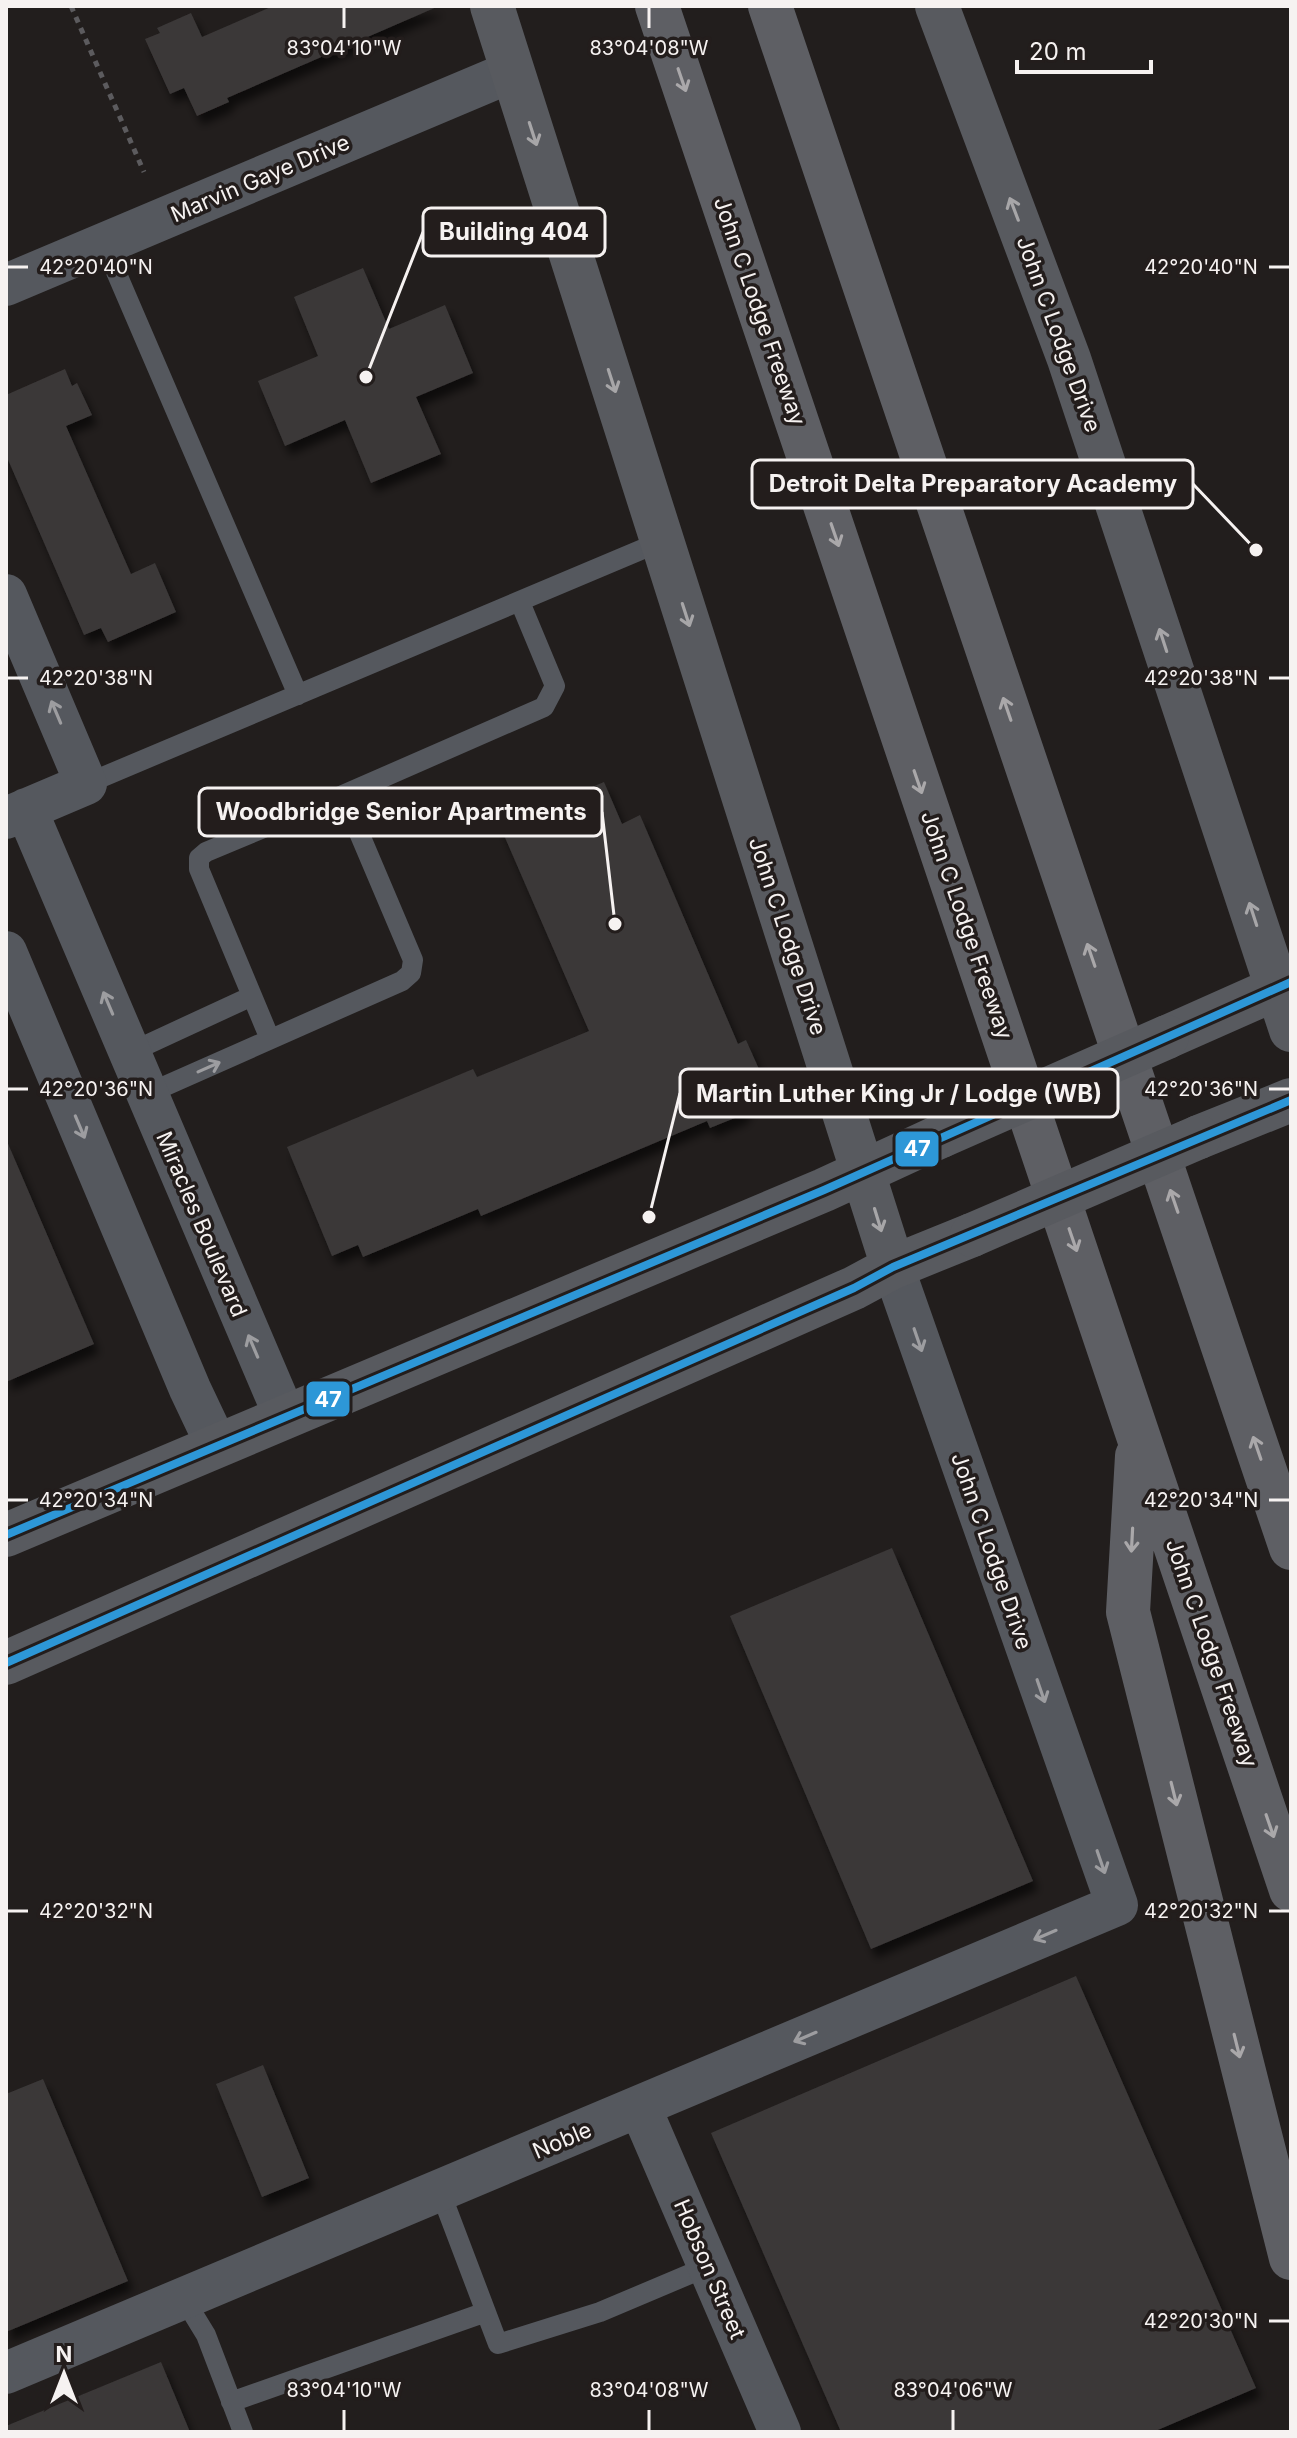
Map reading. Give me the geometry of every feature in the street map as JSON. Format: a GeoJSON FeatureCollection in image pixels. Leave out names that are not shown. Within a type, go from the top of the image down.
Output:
{"type":"FeatureCollection","features":[{"type":"Feature","properties":{"kind":"highway","name":"John C Lodge Freeway"},"geometry":{"type":"LineString","coordinates":[[657,6],[1291,1890]]}},
{"type":"Feature","properties":{"kind":"highway"},"geometry":{"type":"LineString","coordinates":[[770,6],[1291,1548]]}},
{"type":"Feature","properties":{"kind":"highway"},"geometry":{"type":"LineString","coordinates":[[1138,1434],[1128,1612],[1291,2258]]}},
{"type":"Feature","properties":{"kind":"main road","name":"John C Lodge Drive"},"geometry":{"type":"LineString","coordinates":[[492,6],[893,1267]]}},
{"type":"Feature","properties":{"kind":"main road","name":"John C Lodge Drive"},"geometry":{"type":"LineString","coordinates":[[937,6],[1069,359],[1284,985],[1291,1030]]}},
{"type":"Feature","properties":{"kind":"main road"},"geometry":{"type":"LineString","coordinates":[[6,1535],[864,1173],[1284,985]]}},
{"type":"Feature","properties":{"kind":"main road"},"geometry":{"type":"LineString","coordinates":[[6,1663],[854,1288],[893,1267],[1291,1100]]}},
{"type":"Feature","properties":{"kind":"street","name":"Marvin Gaye Drive"},"geometry":{"type":"LineString","coordinates":[[6,285],[513,71]]}},
{"type":"Feature","properties":{"kind":"street"},"geometry":{"type":"LineString","coordinates":[[6,595],[86,784]]}},
{"type":"Feature","properties":{"kind":"street","name":"Miracles Boulevard"},"geometry":{"type":"LineString","coordinates":[[86,784],[16,814],[129,1053],[285,1417]]}},
{"type":"Feature","properties":{"kind":"street"},"geometry":{"type":"LineString","coordinates":[[6,952],[190,1389],[217,1446]]}},
{"type":"Feature","properties":{"kind":"street","name":"John C Lodge Drive"},"geometry":{"type":"LineString","coordinates":[[893,1267],[1117,1905]]}},
{"type":"Feature","properties":{"kind":"street","name":"Noble"},"geometry":{"type":"LineString","coordinates":[[6,2373],[1117,1905]]}},
{"type":"Feature","properties":{"kind":"street","name":"Hobson Street"},"geometry":{"type":"LineString","coordinates":[[640,2107],[780,2432]]}},
{"type":"Feature","properties":{"kind":"lane"},"geometry":{"type":"LineString","coordinates":[[104,244],[298,695]]}},
{"type":"Feature","properties":{"kind":"lane"},"geometry":{"type":"LineString","coordinates":[[86,784],[662,541]]}},
{"type":"Feature","properties":{"kind":"lane"},"geometry":{"type":"LineString","coordinates":[[270,1039],[199,869],[199,858],[206,852],[544,707],[555,686],[520,602]]}},
{"type":"Feature","properties":{"kind":"lane"},"geometry":{"type":"LineString","coordinates":[[147,1094],[402,981],[411,973],[413,960],[343,795]]}},
{"type":"Feature","properties":{"kind":"lane"},"geometry":{"type":"LineString","coordinates":[[129,1053],[252,996]]}},
{"type":"Feature","properties":{"kind":"lane"},"geometry":{"type":"LineString","coordinates":[[440,2191],[498,2344],[600,2312],[709,2266]]}},
{"type":"Feature","properties":{"kind":"lane"},"geometry":{"type":"LineString","coordinates":[[184,2299],[206,2335],[243,2432]]}},
{"type":"Feature","properties":{"kind":"lane"},"geometry":{"type":"LineString","coordinates":[[231,2402],[486,2312]]}},
{"type":"Feature","properties":{"kind":"path"},"geometry":{"type":"LineString","coordinates":[[71,6],[144,172]]}},
{"type":"Feature","properties":{"kind":"building"},"geometry":{"type":"Polygon","coordinates":[[[273,6],[439,6],[227,98],[229,102],[197,116],[184,88],[170,94],[145,39],[160,33],[157,28],[191,13],[202,37],[273,6]]]}},
{"type":"Feature","properties":{"kind":"building"},"geometry":{"type":"Polygon","coordinates":[[[363,268],[389,329],[445,305],[473,373],[416,397],[441,454],[371,483],[345,420],[285,446],[258,381],[318,356],[294,297],[363,268]]]}},
{"type":"Feature","properties":{"kind":"building"},"geometry":{"type":"Polygon","coordinates":[[[65,369],[72,386],[77,383],[92,415],[66,426],[131,574],[155,563],[176,612],[108,642],[101,628],[84,635],[6,455],[6,395],[65,369]]]}},
{"type":"Feature","properties":{"kind":"building"},"geometry":{"type":"Polygon","coordinates":[[[604,782],[622,824],[640,815],[738,1044],[746,1040],[762,1076],[742,1115],[710,1128],[707,1121],[481,1216],[478,1209],[363,1257],[358,1245],[332,1256],[287,1147],[473,1069],[477,1077],[589,1031],[500,826],[604,782]]]}},
{"type":"Feature","properties":{"kind":"building"},"geometry":{"type":"Polygon","coordinates":[[[6,1139],[94,1344],[6,1382],[6,1139]]]}},
{"type":"Feature","properties":{"kind":"building"},"geometry":{"type":"Polygon","coordinates":[[[892,1548],[1033,1881],[871,1949],[730,1616],[892,1548]]]}},
{"type":"Feature","properties":{"kind":"building"},"geometry":{"type":"Polygon","coordinates":[[[1076,1976],[1256,2388],[1153,2432],[841,2432],[711,2133],[1076,1976]]]}},
{"type":"Feature","properties":{"kind":"building"},"geometry":{"type":"Polygon","coordinates":[[[263,2065],[309,2178],[262,2197],[216,2084],[263,2065]]]}},
{"type":"Feature","properties":{"kind":"building"},"geometry":{"type":"Polygon","coordinates":[[[43,2079],[128,2281],[6,2332],[6,2094],[43,2079]]]}},
{"type":"Feature","properties":{"kind":"building"},"geometry":{"type":"Polygon","coordinates":[[[161,2362],[190,2432],[6,2432],[6,2426],[161,2362]]]}},
{"type":"Feature","properties":{"kind":"transit line","name":"47"},"geometry":{"type":"LineString","coordinates":[[6,1535],[824,1190],[1291,982]]}},
{"type":"Feature","properties":{"kind":"transit line","name":"47"},"geometry":{"type":"LineString","coordinates":[[6,1663],[854,1288],[893,1267],[1291,1100]]}},
{"type":"Feature","properties":{"kind":"place","name":"Building 404"},"geometry":{"type":"Point","coordinates":[366,377]}},
{"type":"Feature","properties":{"kind":"place","name":"Detroit Delta Preparatory Academy"},"geometry":{"type":"Point","coordinates":[1256,550]}},
{"type":"Feature","properties":{"kind":"place","name":"Woodbridge Senior Apartments"},"geometry":{"type":"Point","coordinates":[615,924]}},
{"type":"Feature","properties":{"kind":"place","name":"Martin Luther King Jr / Lodge (WB)"},"geometry":{"type":"Point","coordinates":[649,1217]}}]}
